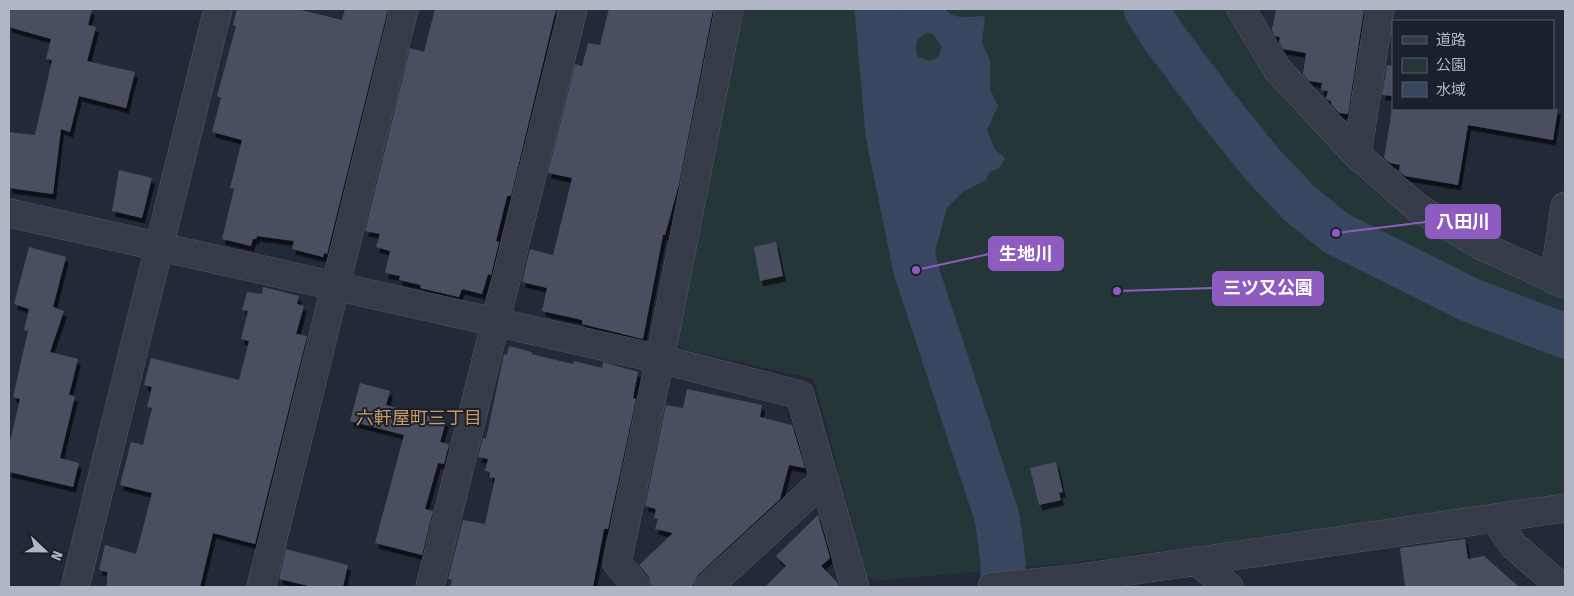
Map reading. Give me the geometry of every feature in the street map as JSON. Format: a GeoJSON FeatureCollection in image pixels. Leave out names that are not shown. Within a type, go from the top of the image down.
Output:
{"type":"FeatureCollection","features":[{"type":"Feature","properties":{"kind":"street"},"geometry":{"type":"LineString","coordinates":[[75,587],[161,247],[218,9]]}},
{"type":"Feature","properties":{"kind":"street"},"geometry":{"type":"LineString","coordinates":[[261,587],[404,9]]}},
{"type":"Feature","properties":{"kind":"street"},"geometry":{"type":"LineString","coordinates":[[430,587],[494,322],[573,9]]}},
{"type":"Feature","properties":{"kind":"street"},"geometry":{"type":"LineString","coordinates":[[637,587],[617,563],[660,359],[729,9]]}},
{"type":"Feature","properties":{"kind":"street"},"geometry":{"type":"LineString","coordinates":[[1241,9],[1277,69],[1357,155],[1418,208],[1482,246],[1560,282],[1565,206]]}},
{"type":"Feature","properties":{"kind":"street"},"geometry":{"type":"LineString","coordinates":[[1357,155],[1380,9]]}},
{"type":"Feature","properties":{"kind":"street"},"geometry":{"type":"LineString","coordinates":[[9,213],[660,359],[800,395],[855,587]]}},
{"type":"Feature","properties":{"kind":"street"},"geometry":{"type":"LineString","coordinates":[[708,587],[824,479]]}},
{"type":"Feature","properties":{"kind":"street"},"geometry":{"type":"LineString","coordinates":[[992,587],[1034,583],[1073,583],[1196,561],[1565,508]]}},
{"type":"Feature","properties":{"kind":"street"},"geometry":{"type":"LineString","coordinates":[[1494,518],[1514,546],[1561,587]]}},
{"type":"Feature","properties":{"kind":"street"},"geometry":{"type":"LineString","coordinates":[[1196,561],[1229,587]]}},
{"type":"Feature","properties":{"kind":"green space"},"geometry":{"type":"Polygon","coordinates":[[[743,9],[1226,9],[1257,59],[1358,177],[1440,237],[1533,285],[1565,296],[1565,496],[1071,563],[875,581],[867,576],[814,379],[682,349],[675,340],[743,9]]]}},
{"type":"Feature","properties":{"kind":"water"},"geometry":{"type":"Polygon","coordinates":[[[893,9],[946,9],[949,13],[957,16],[985,17],[982,43],[990,60],[990,89],[998,106],[987,130],[995,150],[1005,158],[999,168],[989,173],[986,180],[963,192],[947,208],[933,259],[929,253],[904,136],[893,64],[893,9]],[[927,33],[916,42],[918,57],[930,61],[938,57],[942,47],[933,34],[927,33]]]}},
{"type":"Feature","properties":{"kind":"building"},"geometry":{"type":"Polygon","coordinates":[[[9,9],[92,9],[88,25],[96,27],[87,61],[135,72],[126,108],[79,96],[70,132],[61,129],[53,194],[9,188],[9,132],[35,135],[52,60],[46,59],[51,39],[9,27],[9,9]]]}},
{"type":"Feature","properties":{"kind":"building"},"geometry":{"type":"Polygon","coordinates":[[[237,9],[297,9],[342,20],[345,9],[388,9],[327,254],[324,253],[323,257],[292,249],[294,241],[257,236],[256,239],[253,239],[251,246],[222,239],[234,189],[230,188],[242,140],[212,132],[221,98],[217,96],[236,26],[233,25],[237,9]]]}},
{"type":"Feature","properties":{"kind":"building"},"geometry":{"type":"Polygon","coordinates":[[[435,9],[556,9],[511,196],[507,196],[496,241],[499,242],[491,275],[488,274],[482,294],[462,289],[459,297],[420,288],[421,285],[399,280],[400,276],[385,273],[390,251],[376,247],[380,234],[365,231],[410,48],[424,52],[435,9]]]}},
{"type":"Feature","properties":{"kind":"building"},"geometry":{"type":"Polygon","coordinates":[[[609,9],[713,9],[679,184],[665,235],[663,235],[643,339],[582,324],[582,320],[542,311],[547,288],[522,282],[530,249],[553,255],[572,178],[548,173],[575,64],[582,66],[588,43],[600,45],[609,9]]]}},
{"type":"Feature","properties":{"kind":"building"},"geometry":{"type":"Polygon","coordinates":[[[1276,9],[1364,9],[1348,114],[1339,113],[1331,104],[1331,101],[1326,99],[1328,91],[1321,90],[1322,83],[1309,81],[1303,74],[1306,53],[1283,49],[1279,42],[1280,37],[1275,36],[1272,30],[1276,9]]]}},
{"type":"Feature","properties":{"kind":"building"},"geometry":{"type":"Polygon","coordinates":[[[1387,65],[1392,66],[1392,96],[1382,95],[1387,65]]]}},
{"type":"Feature","properties":{"kind":"building"},"geometry":{"type":"Polygon","coordinates":[[[1392,109],[1558,109],[1553,140],[1468,125],[1458,185],[1405,176],[1399,171],[1400,165],[1390,163],[1384,158],[1392,109]]]}},
{"type":"Feature","properties":{"kind":"building"},"geometry":{"type":"Polygon","coordinates":[[[119,170],[152,178],[142,218],[112,211],[119,170]]]}},
{"type":"Feature","properties":{"kind":"building"},"geometry":{"type":"Polygon","coordinates":[[[776,242],[783,276],[760,281],[754,247],[776,242]]]}},
{"type":"Feature","properties":{"kind":"building"},"geometry":{"type":"Polygon","coordinates":[[[29,247],[66,257],[53,307],[64,311],[50,352],[78,359],[69,395],[75,396],[60,458],[79,463],[73,487],[9,472],[9,446],[20,399],[13,397],[28,331],[24,330],[29,309],[14,304],[29,247]]]}},
{"type":"Feature","properties":{"kind":"building"},"geometry":{"type":"Polygon","coordinates":[[[263,287],[299,296],[297,304],[304,306],[296,334],[307,336],[255,544],[213,533],[200,587],[107,587],[107,572],[99,570],[105,545],[136,554],[152,493],[120,485],[131,442],[143,445],[152,408],[147,407],[152,387],[144,385],[151,358],[239,380],[249,341],[241,339],[248,311],[242,310],[247,292],[262,294],[263,287]]]}},
{"type":"Feature","properties":{"kind":"building"},"geometry":{"type":"Polygon","coordinates":[[[509,346],[532,352],[531,354],[573,364],[574,361],[602,368],[603,362],[638,372],[633,398],[636,399],[608,529],[604,529],[593,587],[450,587],[452,580],[448,579],[463,520],[485,524],[495,478],[489,477],[490,472],[485,471],[488,459],[478,457],[483,438],[486,439],[504,354],[507,355],[509,346]]]}},
{"type":"Feature","properties":{"kind":"building"},"geometry":{"type":"Polygon","coordinates":[[[360,383],[390,391],[386,405],[446,421],[440,442],[449,444],[444,464],[438,463],[425,509],[433,511],[422,555],[375,543],[404,435],[350,421],[360,383]]]}},
{"type":"Feature","properties":{"kind":"building"},"geometry":{"type":"Polygon","coordinates":[[[687,389],[762,405],[760,417],[792,425],[805,468],[789,465],[780,499],[697,576],[692,587],[652,587],[649,577],[639,565],[673,533],[655,529],[658,519],[654,518],[656,509],[645,506],[666,405],[683,408],[687,389]]]}},
{"type":"Feature","properties":{"kind":"building"},"geometry":{"type":"Polygon","coordinates":[[[1056,462],[1063,492],[1059,493],[1061,500],[1039,505],[1030,468],[1056,462]]]}},
{"type":"Feature","properties":{"kind":"building"},"geometry":{"type":"Polygon","coordinates":[[[818,515],[830,558],[821,566],[837,582],[839,587],[765,587],[786,566],[776,556],[818,515]]]}},
{"type":"Feature","properties":{"kind":"building"},"geometry":{"type":"Polygon","coordinates":[[[1465,539],[1468,559],[1484,556],[1519,587],[1405,587],[1400,548],[1465,539]]]}},
{"type":"Feature","properties":{"kind":"building"},"geometry":{"type":"Polygon","coordinates":[[[286,549],[348,565],[343,587],[313,587],[279,579],[286,549]]]}},
{"type":"Feature","properties":{"kind":"waterway"},"geometry":{"type":"LineString","coordinates":[[877,9],[888,134],[916,270],[997,517],[1003,560],[1003,587]]}},
{"type":"Feature","properties":{"kind":"waterway"},"geometry":{"type":"LineString","coordinates":[[1146,9],[1163,36],[1262,164],[1299,203],[1336,233],[1470,300],[1565,336]]}},
{"type":"Feature","properties":{"kind":"place","name":"八田川"},"geometry":{"type":"Point","coordinates":[1336,233]}},
{"type":"Feature","properties":{"kind":"place","name":"生地川"},"geometry":{"type":"Point","coordinates":[916,270]}},
{"type":"Feature","properties":{"kind":"place","name":"三ツ又公園"},"geometry":{"type":"Point","coordinates":[1117,291]}},
{"type":"Feature","properties":{"kind":"district","name":"六軒屋町三丁目"},"geometry":{"type":"Point","coordinates":[419,418]}}]}
